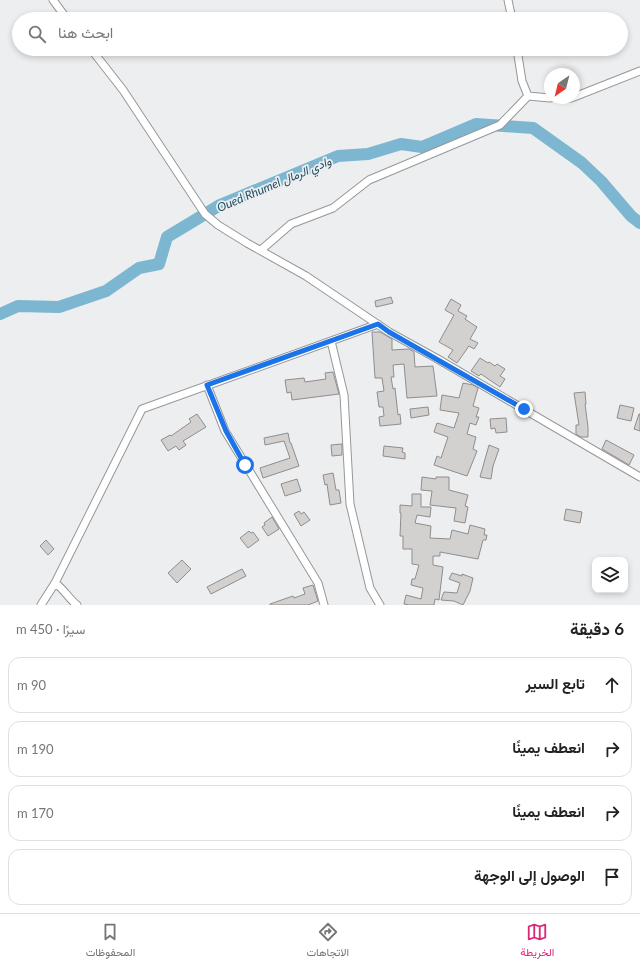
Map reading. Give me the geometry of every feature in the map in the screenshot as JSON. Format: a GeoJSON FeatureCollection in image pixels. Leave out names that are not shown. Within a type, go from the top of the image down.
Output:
{"type":"FeatureCollection","features":[{"type":"Feature","properties":{"kind":"street"},"geometry":{"type":"LineString","coordinates":[[53,0],[62,12]]}},
{"type":"Feature","properties":{"kind":"street"},"geometry":{"type":"LineString","coordinates":[[508,0],[511,12]]}},
{"type":"Feature","properties":{"kind":"street"},"geometry":{"type":"LineString","coordinates":[[96,56],[123,90],[204,212],[210,218],[306,276],[389,332],[640,477]]}},
{"type":"Feature","properties":{"kind":"street"},"geometry":{"type":"LineString","coordinates":[[518,56],[522,81],[528,96]]}},
{"type":"Feature","properties":{"kind":"street"},"geometry":{"type":"LineString","coordinates":[[580,95],[640,71]]}},
{"type":"Feature","properties":{"kind":"street"},"geometry":{"type":"LineString","coordinates":[[261,250],[291,224],[333,208],[369,180],[500,125],[528,96]]}},
{"type":"Feature","properties":{"kind":"street"},"geometry":{"type":"LineString","coordinates":[[528,96],[544,97]]}},
{"type":"Feature","properties":{"kind":"street"},"geometry":{"type":"LineString","coordinates":[[41,605],[55,582],[142,409],[378,324]]}},
{"type":"Feature","properties":{"kind":"street"},"geometry":{"type":"LineString","coordinates":[[331,341],[344,395],[350,504],[370,588],[380,605]]}},
{"type":"Feature","properties":{"kind":"street"},"geometry":{"type":"LineString","coordinates":[[207,385],[226,431],[318,583],[324,605]]}},
{"type":"Feature","properties":{"kind":"street"},"geometry":{"type":"LineString","coordinates":[[55,582],[62,587],[71,600],[77,605]]}},
{"type":"Feature","properties":{"kind":"building"},"geometry":{"type":"Polygon","coordinates":[[[391,297],[393,303],[376,307],[375,301],[391,297]]]}},
{"type":"Feature","properties":{"kind":"building"},"geometry":{"type":"Polygon","coordinates":[[[451,299],[461,305],[458,311],[467,316],[465,319],[477,327],[470,339],[478,343],[474,349],[469,346],[457,363],[448,357],[453,350],[439,342],[454,315],[445,310],[451,299]]]}},
{"type":"Feature","properties":{"kind":"building"},"geometry":{"type":"Polygon","coordinates":[[[372,332],[380,332],[392,339],[392,350],[409,349],[414,352],[415,367],[433,366],[437,396],[407,398],[404,364],[393,365],[394,377],[391,377],[393,389],[395,388],[398,415],[400,414],[401,424],[380,426],[379,417],[384,416],[383,407],[379,407],[377,392],[384,391],[382,378],[375,378],[372,332]]]}},
{"type":"Feature","properties":{"kind":"building"},"geometry":{"type":"Polygon","coordinates":[[[480,358],[495,366],[497,364],[505,369],[500,376],[505,379],[500,387],[481,374],[479,376],[471,371],[480,358]]]}},
{"type":"Feature","properties":{"kind":"building"},"geometry":{"type":"Polygon","coordinates":[[[333,372],[339,394],[292,400],[291,392],[287,393],[285,380],[304,378],[305,382],[326,379],[325,373],[333,372]]]}},
{"type":"Feature","properties":{"kind":"building"},"geometry":{"type":"Polygon","coordinates":[[[463,383],[473,385],[478,388],[473,406],[479,408],[476,417],[479,417],[476,425],[470,423],[467,434],[476,437],[473,449],[477,451],[467,476],[434,465],[437,456],[441,458],[448,437],[434,432],[437,423],[454,428],[459,413],[440,410],[442,395],[459,398],[463,383]]]}},
{"type":"Feature","properties":{"kind":"building"},"geometry":{"type":"Polygon","coordinates":[[[585,392],[588,437],[581,437],[576,434],[576,425],[579,425],[574,393],[585,392]]]}},
{"type":"Feature","properties":{"kind":"building"},"geometry":{"type":"Polygon","coordinates":[[[620,405],[634,408],[631,421],[617,418],[620,405]]]}},
{"type":"Feature","properties":{"kind":"building"},"geometry":{"type":"Polygon","coordinates":[[[428,407],[429,415],[411,418],[410,409],[428,407]]]}},
{"type":"Feature","properties":{"kind":"building"},"geometry":{"type":"Polygon","coordinates":[[[197,414],[206,427],[183,441],[186,445],[179,450],[176,446],[168,451],[161,440],[170,435],[171,436],[191,422],[189,419],[197,414]]]}},
{"type":"Feature","properties":{"kind":"building"},"geometry":{"type":"Polygon","coordinates":[[[640,414],[640,431],[634,429],[640,414]]]}},
{"type":"Feature","properties":{"kind":"building"},"geometry":{"type":"Polygon","coordinates":[[[506,418],[507,432],[496,433],[495,428],[491,429],[490,419],[506,418]]]}},
{"type":"Feature","properties":{"kind":"building"},"geometry":{"type":"Polygon","coordinates":[[[288,433],[290,443],[299,466],[263,478],[260,468],[290,458],[284,441],[265,445],[264,438],[288,433]]]}},
{"type":"Feature","properties":{"kind":"building"},"geometry":{"type":"Polygon","coordinates":[[[606,440],[634,455],[629,465],[602,449],[606,440]]]}},
{"type":"Feature","properties":{"kind":"building"},"geometry":{"type":"Polygon","coordinates":[[[342,444],[342,455],[332,456],[331,445],[342,444]]]}},
{"type":"Feature","properties":{"kind":"building"},"geometry":{"type":"Polygon","coordinates":[[[489,445],[499,449],[493,466],[491,479],[480,477],[489,445]]]}},
{"type":"Feature","properties":{"kind":"building"},"geometry":{"type":"Polygon","coordinates":[[[384,446],[403,448],[402,452],[405,453],[405,459],[383,456],[384,446]]]}},
{"type":"Feature","properties":{"kind":"building"},"geometry":{"type":"Polygon","coordinates":[[[333,473],[336,490],[339,490],[341,503],[330,505],[327,484],[325,485],[323,475],[333,473]]]}},
{"type":"Feature","properties":{"kind":"building"},"geometry":{"type":"Polygon","coordinates":[[[422,477],[436,479],[436,477],[449,477],[449,490],[468,495],[465,506],[468,507],[465,523],[454,521],[456,508],[430,505],[432,491],[421,490],[422,477]]]}},
{"type":"Feature","properties":{"kind":"building"},"geometry":{"type":"Polygon","coordinates":[[[297,479],[301,491],[285,496],[281,484],[297,479]]]}},
{"type":"Feature","properties":{"kind":"building"},"geometry":{"type":"Polygon","coordinates":[[[412,494],[421,494],[421,507],[431,507],[430,517],[417,515],[415,523],[431,526],[430,538],[450,539],[452,530],[468,534],[470,525],[485,529],[484,535],[487,535],[486,540],[483,540],[478,559],[440,552],[440,556],[433,556],[433,565],[443,567],[439,600],[435,599],[434,605],[404,604],[406,595],[421,599],[423,588],[411,585],[412,579],[415,579],[419,565],[412,564],[412,549],[403,549],[403,536],[400,536],[400,505],[412,506],[412,494]]]}},
{"type":"Feature","properties":{"kind":"building"},"geometry":{"type":"Polygon","coordinates":[[[566,509],[582,512],[580,523],[564,520],[566,509]]]}},
{"type":"Feature","properties":{"kind":"building"},"geometry":{"type":"Polygon","coordinates":[[[299,511],[301,514],[304,512],[310,520],[301,526],[294,514],[299,511]]]}},
{"type":"Feature","properties":{"kind":"building"},"geometry":{"type":"Polygon","coordinates":[[[272,517],[279,529],[268,536],[262,527],[265,525],[264,523],[272,517]]]}},
{"type":"Feature","properties":{"kind":"building"},"geometry":{"type":"Polygon","coordinates":[[[249,531],[251,533],[253,532],[259,540],[248,548],[240,538],[249,531]]]}},
{"type":"Feature","properties":{"kind":"building"},"geometry":{"type":"Polygon","coordinates":[[[46,540],[54,549],[48,555],[40,546],[46,540]]]}},
{"type":"Feature","properties":{"kind":"building"},"geometry":{"type":"Polygon","coordinates":[[[182,560],[191,569],[177,583],[168,573],[182,560]]]}},
{"type":"Feature","properties":{"kind":"building"},"geometry":{"type":"Polygon","coordinates":[[[242,569],[246,576],[211,594],[207,587],[242,569]]]}},
{"type":"Feature","properties":{"kind":"building"},"geometry":{"type":"Polygon","coordinates":[[[452,573],[462,576],[462,574],[473,578],[470,591],[463,605],[454,601],[441,600],[444,592],[457,593],[460,583],[449,579],[452,573]]]}},
{"type":"Feature","properties":{"kind":"building"},"geometry":{"type":"Polygon","coordinates":[[[313,585],[318,601],[308,605],[270,605],[293,596],[294,598],[305,594],[303,588],[313,585]]]}},
{"type":"Feature","properties":{"kind":"waterway","name":"Oued Rhumel وادي الرمال"},"geometry":{"type":"LineString","coordinates":[[0,314],[18,306],[59,307],[106,291],[139,268],[159,264],[167,237],[220,205],[338,156],[368,154],[401,144],[422,147],[476,124],[533,128],[582,163],[601,181],[631,216],[640,223]]}},
{"type":"Feature","properties":{"kind":"route"},"geometry":{"type":"LineString","coordinates":[[245,465],[226,431],[207,385],[378,324],[389,332],[524,409]]}}]}
